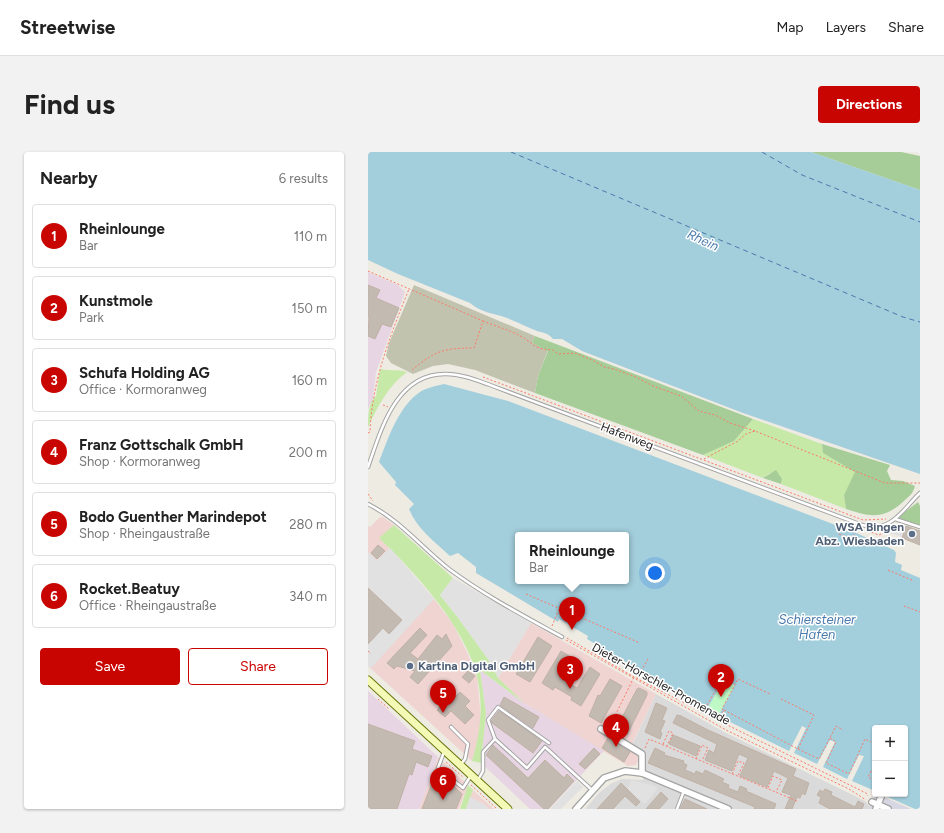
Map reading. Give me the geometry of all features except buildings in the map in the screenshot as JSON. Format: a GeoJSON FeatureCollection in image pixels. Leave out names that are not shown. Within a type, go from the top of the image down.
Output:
{"type":"FeatureCollection","features":[{"type":"Feature","properties":{"kind":"main road"},"geometry":{"type":"LineString","coordinates":[[369,681],[378,686],[389,699],[508,809]]}},
{"type":"Feature","properties":{"kind":"street"},"geometry":{"type":"LineString","coordinates":[[602,729],[642,754],[642,773]]}},
{"type":"Feature","properties":{"kind":"street"},"geometry":{"type":"LineString","coordinates":[[576,809],[592,791],[610,775],[625,771],[642,773],[684,791],[713,806],[728,809]]}},
{"type":"Feature","properties":{"kind":"street"},"geometry":{"type":"LineString","coordinates":[[876,808],[881,797]]}},
{"type":"Feature","properties":{"kind":"street"},"geometry":{"type":"LineString","coordinates":[[872,802],[876,808]]}},
{"type":"Feature","properties":{"kind":"street"},"geometry":{"type":"LineString","coordinates":[[876,808],[888,809]]}},
{"type":"Feature","properties":{"kind":"lane","name":"Hafenweg"},"geometry":{"type":"LineString","coordinates":[[368,467],[381,429],[398,398],[415,382],[429,376],[445,374],[460,375],[490,385],[873,528],[895,519],[904,512],[920,493]]}},
{"type":"Feature","properties":{"kind":"lane"},"geometry":{"type":"LineString","coordinates":[[368,504],[401,525],[434,556],[464,579],[562,638]]}},
{"type":"Feature","properties":{"kind":"lane"},"geometry":{"type":"LineString","coordinates":[[895,519],[920,527]]}},
{"type":"Feature","properties":{"kind":"lane"},"geometry":{"type":"LineString","coordinates":[[549,743],[498,707],[488,720],[495,739],[527,768],[546,747],[592,791]]}},
{"type":"Feature","properties":{"kind":"lane"},"geometry":{"type":"LineString","coordinates":[[451,727],[468,744],[465,759],[460,765]]}},
{"type":"Feature","properties":{"kind":"lane"},"geometry":{"type":"LineString","coordinates":[[477,780],[483,771],[483,752],[495,739]]}},
{"type":"Feature","properties":{"kind":"lane"},"geometry":{"type":"LineString","coordinates":[[445,750],[438,768],[458,786],[463,788],[471,775]]}},
{"type":"Feature","properties":{"kind":"lane"},"geometry":{"type":"LineString","coordinates":[[677,809],[684,791]]}},
{"type":"Feature","properties":{"kind":"path"},"geometry":{"type":"LineString","coordinates":[[368,271],[522,337],[533,346],[543,350],[553,350],[558,354],[574,353],[594,360],[604,367],[614,368],[636,376],[658,389],[674,393],[699,411],[715,415],[730,423],[755,431],[885,483],[920,483]]}},
{"type":"Feature","properties":{"kind":"path"},"geometry":{"type":"LineString","coordinates":[[368,433],[370,432],[378,372],[409,289]]}},
{"type":"Feature","properties":{"kind":"path"},"geometry":{"type":"LineString","coordinates":[[412,370],[435,353],[445,349],[474,348],[483,321]]}},
{"type":"Feature","properties":{"kind":"path"},"geometry":{"type":"LineString","coordinates":[[703,459],[738,441],[746,434],[755,431]]}},
{"type":"Feature","properties":{"kind":"path"},"geometry":{"type":"LineString","coordinates":[[852,540],[858,527]]}},
{"type":"Feature","properties":{"kind":"path"},"geometry":{"type":"LineString","coordinates":[[865,530],[879,535],[883,533]]}},
{"type":"Feature","properties":{"kind":"path"},"geometry":{"type":"LineString","coordinates":[[839,534],[864,544]]}},
{"type":"Feature","properties":{"kind":"path"},"geometry":{"type":"LineString","coordinates":[[888,570],[914,581]]}},
{"type":"Feature","properties":{"kind":"path"},"geometry":{"type":"LineString","coordinates":[[526,594],[640,643]]}},
{"type":"Feature","properties":{"kind":"path"},"geometry":{"type":"LineString","coordinates":[[904,606],[920,612]]}},
{"type":"Feature","properties":{"kind":"path"},"geometry":{"type":"LineString","coordinates":[[552,626],[560,608]]}},
{"type":"Feature","properties":{"kind":"path","name":"Dieter-Horschler-Promenade"},"geometry":{"type":"LineString","coordinates":[[562,638],[565,637],[634,677],[718,721],[866,793],[872,802]]}},
{"type":"Feature","properties":{"kind":"path","name":"Dieter-Horschler-Promenade"},"geometry":{"type":"LineString","coordinates":[[562,638],[633,680],[726,730],[849,789],[865,800]]}},
{"type":"Feature","properties":{"kind":"path"},"geometry":{"type":"LineString","coordinates":[[368,651],[371,654]]}},
{"type":"Feature","properties":{"kind":"path"},"geometry":{"type":"LineString","coordinates":[[637,678],[648,659]]}},
{"type":"Feature","properties":{"kind":"path"},"geometry":{"type":"LineString","coordinates":[[703,712],[729,667]]}},
{"type":"Feature","properties":{"kind":"path"},"geometry":{"type":"LineString","coordinates":[[610,725],[634,677]]}},
{"type":"Feature","properties":{"kind":"path"},"geometry":{"type":"LineString","coordinates":[[718,721],[724,710],[722,709],[738,680],[770,694]]}},
{"type":"Feature","properties":{"kind":"path"},"geometry":{"type":"LineString","coordinates":[[781,699],[814,715],[798,749]]}},
{"type":"Feature","properties":{"kind":"path"},"geometry":{"type":"LineString","coordinates":[[724,710],[819,759],[836,726],[843,730]]}},
{"type":"Feature","properties":{"kind":"path"},"geometry":{"type":"LineString","coordinates":[[663,745],[668,731],[673,733],[667,747]]}},
{"type":"Feature","properties":{"kind":"path"},"geometry":{"type":"LineString","coordinates":[[830,738],[836,742],[826,763],[849,774],[865,739],[871,742]]}},
{"type":"Feature","properties":{"kind":"path"},"geometry":{"type":"LineString","coordinates":[[642,754],[649,739],[797,801]]}},
{"type":"Feature","properties":{"kind":"path"},"geometry":{"type":"LineString","coordinates":[[696,759],[702,745],[708,748],[702,761]]}},
{"type":"Feature","properties":{"kind":"path"},"geometry":{"type":"LineString","coordinates":[[732,774],[738,761],[744,763],[738,776]]}},
{"type":"Feature","properties":{"kind":"path"},"geometry":{"type":"LineString","coordinates":[[872,770],[868,777],[872,779]]}},
{"type":"Feature","properties":{"kind":"path"},"geometry":{"type":"LineString","coordinates":[[768,789],[773,776],[782,780],[776,792]]}},
{"type":"Feature","properties":{"kind":"shaded area"},"geometry":{"type":"Polygon","coordinates":[[[368,272],[398,285],[405,292],[376,372],[373,398],[368,409],[368,272]]]}},
{"type":"Feature","properties":{"kind":"shaded area"},"geometry":{"type":"Polygon","coordinates":[[[414,285],[535,336],[532,343],[548,350],[538,376],[535,393],[475,370],[448,364],[433,366],[413,374],[391,363],[386,356],[389,343],[414,285]]]}},
{"type":"Feature","properties":{"kind":"shaded area"},"geometry":{"type":"Polygon","coordinates":[[[380,517],[383,517],[394,525],[380,538],[434,599],[453,624],[467,652],[477,677],[481,719],[479,737],[472,761],[368,666],[368,526],[370,527],[380,517]]]}},
{"type":"Feature","properties":{"kind":"shaded area"},"geometry":{"type":"Polygon","coordinates":[[[889,527],[903,533],[901,537],[887,532],[889,527]]]}},
{"type":"Feature","properties":{"kind":"shaded area"},"geometry":{"type":"Polygon","coordinates":[[[390,548],[434,599],[371,668],[368,666],[368,644],[383,628],[389,634],[402,620],[368,588],[368,552],[377,560],[390,548]]]}},
{"type":"Feature","properties":{"kind":"shaded area"},"geometry":{"type":"Polygon","coordinates":[[[453,578],[531,623],[498,678],[488,659],[440,595],[453,578]]]}},
{"type":"Feature","properties":{"kind":"shaded area"},"geometry":{"type":"Polygon","coordinates":[[[531,623],[656,694],[630,748],[638,756],[639,759],[636,765],[628,766],[524,703],[498,678],[531,623]]]}},
{"type":"Feature","properties":{"kind":"shaded area"},"geometry":{"type":"Polygon","coordinates":[[[480,670],[524,703],[604,751],[549,809],[530,809],[481,763],[486,713],[480,670]]]}},
{"type":"Feature","properties":{"kind":"shaded area"},"geometry":{"type":"Polygon","coordinates":[[[368,691],[438,757],[419,809],[368,809],[368,691]]]}},
{"type":"Feature","properties":{"kind":"shaded area"},"geometry":{"type":"Polygon","coordinates":[[[656,694],[726,733],[865,801],[870,807],[869,809],[585,809],[600,792],[612,783],[622,779],[643,780],[644,760],[642,751],[632,745],[656,694]]]}},
{"type":"Feature","properties":{"kind":"shaded area"},"geometry":{"type":"Polygon","coordinates":[[[438,757],[468,785],[459,809],[419,809],[438,757]]]}},
{"type":"Feature","properties":{"kind":"shaded area"},"geometry":{"type":"Polygon","coordinates":[[[631,780],[658,788],[645,804],[628,789],[631,780]]]}},
{"type":"Feature","properties":{"kind":"shaded area"},"geometry":{"type":"Polygon","coordinates":[[[577,781],[583,787],[561,809],[550,809],[577,781]]]}},
{"type":"Feature","properties":{"kind":"shaded area"},"geometry":{"type":"Polygon","coordinates":[[[473,790],[494,809],[466,809],[473,790]]]}},
{"type":"Feature","properties":{"kind":"shaded area"},"geometry":{"type":"Polygon","coordinates":[[[470,797],[484,804],[489,809],[466,809],[470,797]]]}},
{"type":"Feature","properties":{"kind":"shaded area"},"geometry":{"type":"Polygon","coordinates":[[[874,797],[882,797],[911,809],[869,809],[874,797]]]}},
{"type":"Feature","properties":{"kind":"green space"},"geometry":{"type":"Polygon","coordinates":[[[811,152],[901,152],[920,156],[920,190],[811,152]]]}},
{"type":"Feature","properties":{"kind":"green space"},"geometry":{"type":"Polygon","coordinates":[[[535,336],[753,419],[734,441],[703,455],[535,393],[538,376],[548,351],[532,343],[535,336]]]}},
{"type":"Feature","properties":{"kind":"green space"},"geometry":{"type":"Polygon","coordinates":[[[380,369],[407,372],[389,390],[368,427],[369,410],[371,402],[376,396],[380,369]]]}},
{"type":"Feature","properties":{"kind":"green space"},"geometry":{"type":"Polygon","coordinates":[[[753,419],[822,444],[823,453],[856,472],[844,495],[846,509],[781,484],[782,479],[770,473],[763,478],[703,455],[734,441],[753,419]]]}},
{"type":"Feature","properties":{"kind":"green space"},"geometry":{"type":"Polygon","coordinates":[[[822,444],[890,465],[887,471],[891,480],[903,481],[915,486],[913,491],[897,507],[883,514],[870,515],[846,509],[844,495],[855,472],[823,453],[822,444]]]}},
{"type":"Feature","properties":{"kind":"green space"},"geometry":{"type":"Polygon","coordinates":[[[776,470],[782,479],[781,484],[763,478],[776,470]]]}},
{"type":"Feature","properties":{"kind":"green space"},"geometry":{"type":"Polygon","coordinates":[[[918,502],[920,506],[920,525],[897,518],[918,502]]]}},
{"type":"Feature","properties":{"kind":"green space"},"geometry":{"type":"Polygon","coordinates":[[[394,525],[453,578],[440,595],[488,659],[498,678],[524,703],[480,670],[486,713],[481,763],[472,761],[479,730],[481,709],[477,677],[471,658],[451,620],[423,584],[379,538],[394,525]]]}},
{"type":"Feature","properties":{"kind":"green space"},"geometry":{"type":"Polygon","coordinates":[[[724,679],[735,686],[718,716],[707,709],[724,679]]]}},
{"type":"Feature","properties":{"kind":"green space"},"geometry":{"type":"Polygon","coordinates":[[[468,785],[473,790],[466,809],[460,809],[468,785]]]}},
{"type":"Feature","properties":{"kind":"water","name":"Rhein"},"geometry":{"type":"Polygon","coordinates":[[[368,152],[811,152],[920,190],[920,474],[743,413],[582,351],[562,339],[553,339],[546,334],[507,318],[483,311],[470,303],[398,274],[368,260],[368,152]]]}},
{"type":"Feature","properties":{"kind":"water","name":"Schiersteiner Hafen"},"geometry":{"type":"Polygon","coordinates":[[[444,384],[508,401],[854,532],[894,550],[896,553],[895,562],[902,565],[901,570],[920,578],[920,809],[915,809],[888,797],[908,797],[908,725],[872,725],[872,790],[852,781],[864,756],[859,755],[847,779],[823,767],[835,742],[830,740],[817,764],[794,753],[806,728],[802,726],[789,751],[718,716],[735,685],[724,680],[707,709],[705,709],[587,639],[588,636],[559,619],[558,622],[476,573],[476,567],[458,553],[450,556],[427,535],[417,523],[409,509],[414,504],[395,485],[396,482],[379,462],[386,443],[400,415],[412,398],[428,388],[444,384]]]}},
{"type":"Feature","properties":{"kind":"ferry route"},"geometry":{"type":"LineString","coordinates":[[511,152],[903,317],[920,322]]}},
{"type":"Feature","properties":{"kind":"ferry route"},"geometry":{"type":"LineString","coordinates":[[762,152],[802,175],[920,222]]}},
{"type":"Feature","properties":{"kind":"place","name":"WSA Bingen Abz. Wiesbaden"},"geometry":{"type":"Point","coordinates":[912,534]}},
{"type":"Feature","properties":{"kind":"place","name":"Rheinlounge"},"geometry":{"type":"Point","coordinates":[572,630]}},
{"type":"Feature","properties":{"kind":"place","name":"Kartina Digital GmbH"},"geometry":{"type":"Point","coordinates":[410,666]}},
{"type":"Feature","properties":{"kind":"place","name":"Schufa Holding AG"},"geometry":{"type":"Point","coordinates":[570,689]}},
{"type":"Feature","properties":{"kind":"place","name":"Kunstmole"},"geometry":{"type":"Point","coordinates":[721,697]}},
{"type":"Feature","properties":{"kind":"place","name":"Bodo Guenther Marindepot"},"geometry":{"type":"Point","coordinates":[443,713]}},
{"type":"Feature","properties":{"kind":"place","name":"Franz Gottschalk GmbH"},"geometry":{"type":"Point","coordinates":[616,747]}},
{"type":"Feature","properties":{"kind":"place","name":"Rocket.Beatuy"},"geometry":{"type":"Point","coordinates":[443,800]}}]}
